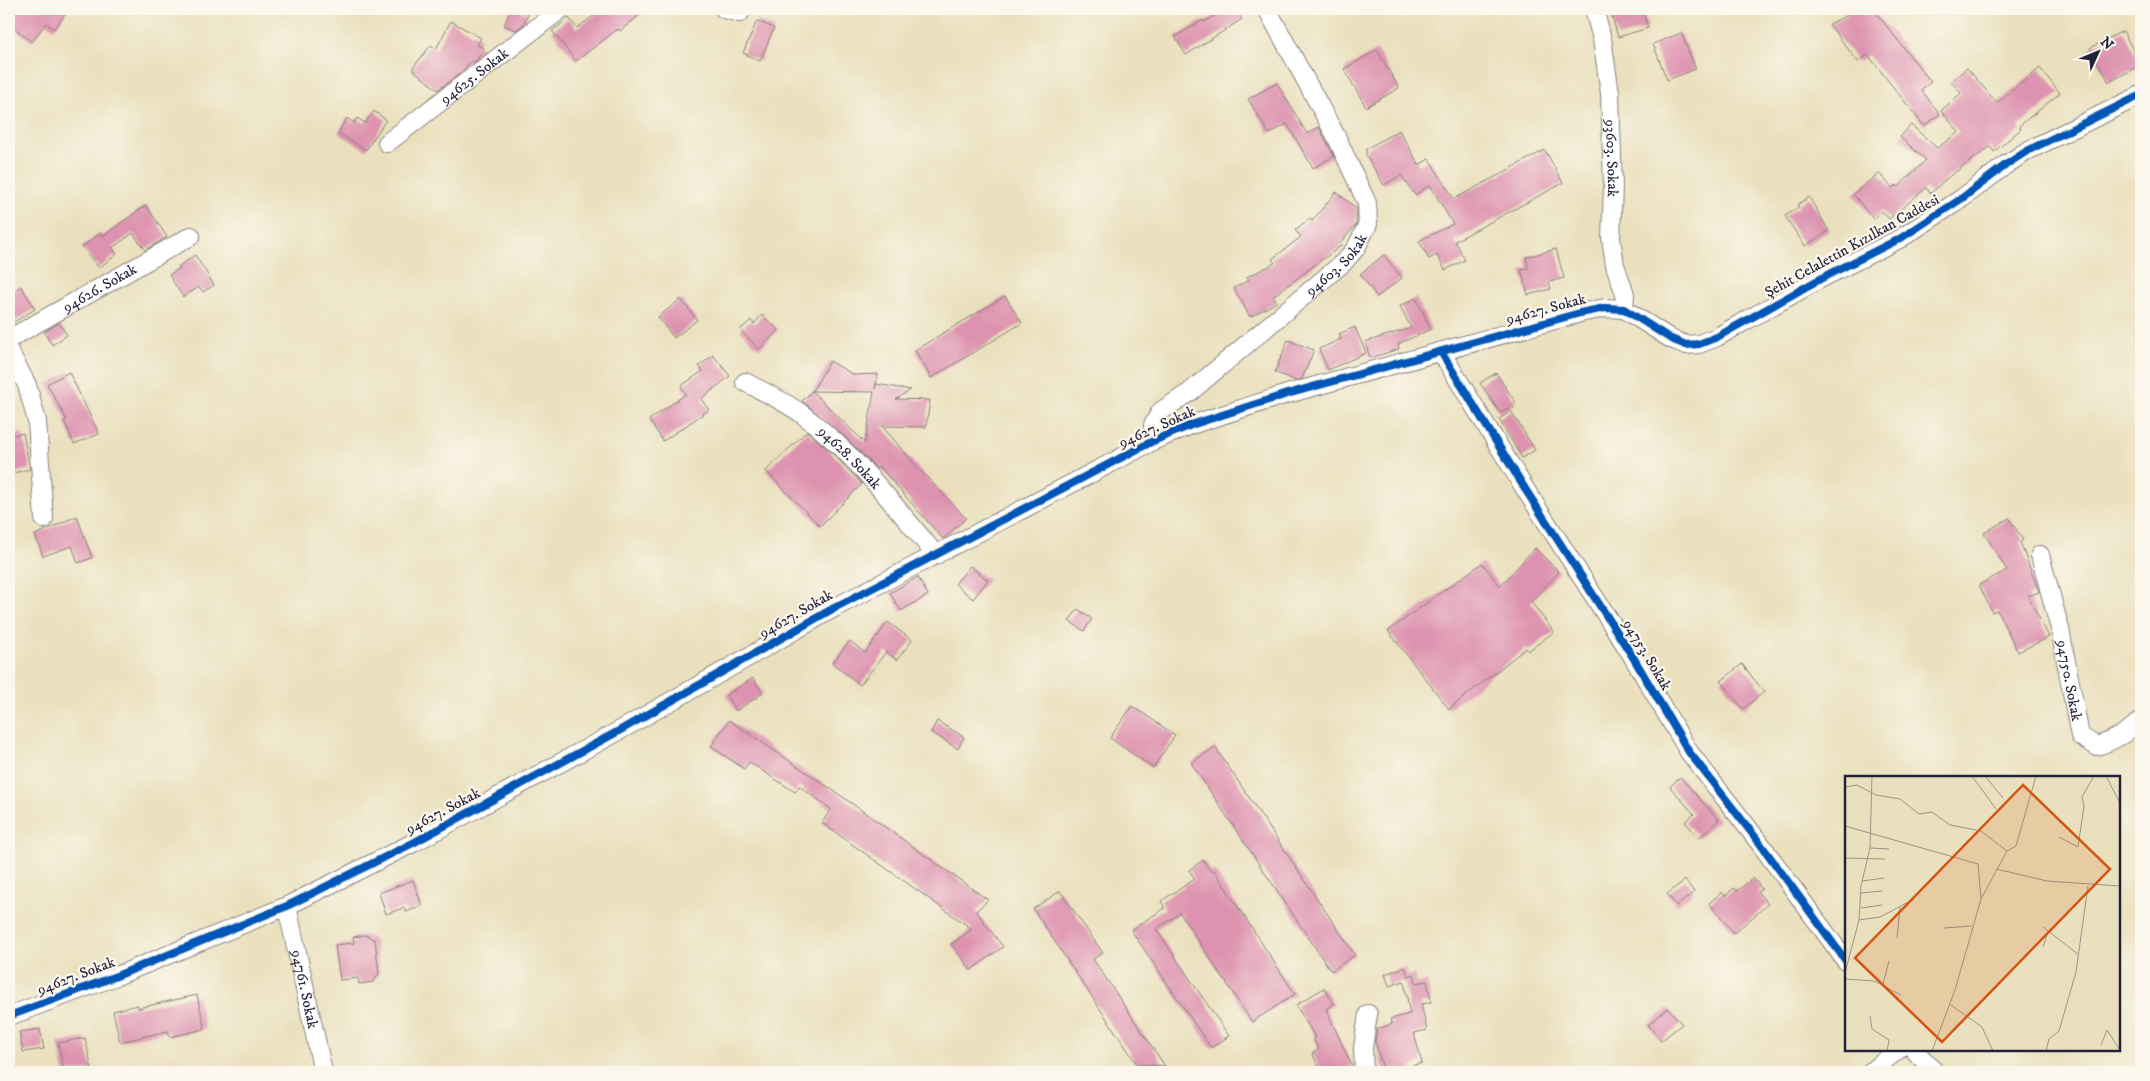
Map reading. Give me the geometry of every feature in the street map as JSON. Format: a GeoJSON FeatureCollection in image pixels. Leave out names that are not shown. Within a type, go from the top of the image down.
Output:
{"type":"FeatureCollection","features":[{"type":"Feature","properties":{"kind":"street","name":"94625. Sokak"},"geometry":{"type":"LineString","coordinates":[[387,143],[561,9]]}},
{"type":"Feature","properties":{"kind":"street","name":"94603. Sokak"},"geometry":{"type":"LineString","coordinates":[[1153,441],[1153,425],[1161,411],[1190,392],[1344,262],[1356,248],[1368,224],[1367,203],[1350,163],[1267,9]]}},
{"type":"Feature","properties":{"kind":"street","name":"93603. Sokak"},"geometry":{"type":"LineString","coordinates":[[1594,9],[1602,38],[1610,93],[1614,187],[1611,238],[1615,265],[1625,294],[1624,309]]}},
{"type":"Feature","properties":{"kind":"street","name":"Şehit Celalettin Kızılkan Caddesi"},"geometry":{"type":"LineString","coordinates":[[1624,309],[1671,339],[1686,345],[1699,344],[1717,337],[1820,279],[1901,238],[1961,200],[2027,151],[2141,95]]}},
{"type":"Feature","properties":{"kind":"street","name":"94626. Sokak"},"geometry":{"type":"LineString","coordinates":[[9,339],[191,236]]}},
{"type":"Feature","properties":{"kind":"street","name":"94627. Sokak"},"geometry":{"type":"LineString","coordinates":[[9,1016],[119,975],[287,906],[413,844],[617,732],[834,608],[1153,441],[1191,425],[1287,394],[1580,313],[1605,308],[1624,309]]}},
{"type":"Feature","properties":{"kind":"street"},"geometry":{"type":"LineString","coordinates":[[9,350],[27,385],[37,420],[44,519]]}},
{"type":"Feature","properties":{"kind":"street","name":"94753. Sokak"},"geometry":{"type":"LineString","coordinates":[[1441,352],[1527,492],[1633,656],[1688,752],[1759,842],[1845,960]]}},
{"type":"Feature","properties":{"kind":"street","name":"94628. Sokak"},"geometry":{"type":"LineString","coordinates":[[745,382],[787,404],[821,430],[882,490],[936,555]]}},
{"type":"Feature","properties":{"kind":"street","name":"94750. Sokak"},"geometry":{"type":"LineString","coordinates":[[2040,555],[2060,629],[2080,736],[2096,746],[2106,744],[2116,740],[2141,721]]}},
{"type":"Feature","properties":{"kind":"street","name":"94761. Sokak"},"geometry":{"type":"LineString","coordinates":[[287,906],[323,1072]]}},
{"type":"Feature","properties":{"kind":"street"},"geometry":{"type":"LineString","coordinates":[[1364,1072],[1363,1048],[1368,1014]]}},
{"type":"Feature","properties":{"kind":"street"},"geometry":{"type":"LineString","coordinates":[[1870,1072],[1897,1051]]}},
{"type":"Feature","properties":{"kind":"street"},"geometry":{"type":"LineString","coordinates":[[1915,1051],[1935,1072]]}},
{"type":"Feature","properties":{"kind":"building"},"geometry":{"type":"Polygon","coordinates":[[[9,9],[69,9],[54,29],[46,23],[32,42],[9,24],[9,9]]]}},
{"type":"Feature","properties":{"kind":"building"},"geometry":{"type":"Polygon","coordinates":[[[511,9],[528,14],[524,24],[516,30],[504,25],[511,9]]]}},
{"type":"Feature","properties":{"kind":"building"},"geometry":{"type":"Polygon","coordinates":[[[603,9],[647,9],[620,31],[618,29],[576,61],[552,31],[569,18],[577,28],[603,9]]]}},
{"type":"Feature","properties":{"kind":"building"},"geometry":{"type":"Polygon","coordinates":[[[1225,9],[1235,9],[1242,19],[1186,55],[1175,37],[1225,9]]]}},
{"type":"Feature","properties":{"kind":"building"},"geometry":{"type":"Polygon","coordinates":[[[1610,9],[1642,9],[1648,28],[1618,37],[1610,9]]]}},
{"type":"Feature","properties":{"kind":"building"},"geometry":{"type":"Polygon","coordinates":[[[1861,9],[1873,9],[1931,82],[1921,90],[1940,114],[1924,126],[1868,55],[1858,62],[1829,24],[1861,9]]]}},
{"type":"Feature","properties":{"kind":"building"},"geometry":{"type":"Polygon","coordinates":[[[451,21],[481,38],[477,45],[484,48],[477,60],[471,61],[462,72],[438,90],[412,69],[431,45],[436,49],[451,21]]]}},
{"type":"Feature","properties":{"kind":"building"},"geometry":{"type":"Polygon","coordinates":[[[757,21],[774,28],[760,61],[743,53],[757,21]]]}},
{"type":"Feature","properties":{"kind":"building"},"geometry":{"type":"Polygon","coordinates":[[[2123,31],[2141,65],[2109,82],[2090,48],[2123,31]]]}},
{"type":"Feature","properties":{"kind":"building"},"geometry":{"type":"Polygon","coordinates":[[[1681,33],[1696,69],[1667,80],[1653,44],[1681,33]]]}},
{"type":"Feature","properties":{"kind":"building"},"geometry":{"type":"Polygon","coordinates":[[[1377,50],[1399,88],[1366,107],[1344,69],[1377,50]]]}},
{"type":"Feature","properties":{"kind":"building"},"geometry":{"type":"Polygon","coordinates":[[[1967,68],[1997,103],[2040,68],[2060,93],[2019,126],[2021,129],[1994,152],[1990,147],[1947,178],[1931,193],[1926,188],[1889,219],[1882,211],[1873,219],[1853,194],[1879,173],[1892,188],[1896,185],[1898,187],[1926,160],[1900,137],[1911,125],[1937,148],[1959,132],[1941,111],[1961,93],[1951,81],[1967,68]]]}},
{"type":"Feature","properties":{"kind":"building"},"geometry":{"type":"Polygon","coordinates":[[[1277,83],[1307,134],[1319,127],[1334,156],[1313,168],[1287,124],[1269,134],[1248,99],[1277,83]]]}},
{"type":"Feature","properties":{"kind":"building"},"geometry":{"type":"Polygon","coordinates":[[[374,111],[386,120],[366,150],[338,133],[347,118],[354,123],[357,118],[365,123],[374,111]]]}},
{"type":"Feature","properties":{"kind":"building"},"geometry":{"type":"Polygon","coordinates":[[[1399,130],[1419,165],[1429,159],[1454,199],[1545,150],[1563,183],[1455,241],[1465,260],[1445,270],[1437,255],[1429,259],[1419,241],[1453,224],[1430,185],[1415,195],[1401,175],[1384,185],[1366,155],[1366,149],[1399,130]]]}},
{"type":"Feature","properties":{"kind":"building"},"geometry":{"type":"Polygon","coordinates":[[[1336,192],[1357,209],[1356,225],[1340,243],[1342,245],[1273,296],[1277,302],[1250,317],[1234,288],[1249,280],[1247,277],[1275,263],[1272,259],[1301,237],[1295,230],[1310,218],[1312,221],[1336,192]]]}},
{"type":"Feature","properties":{"kind":"building"},"geometry":{"type":"Polygon","coordinates":[[[1809,197],[1829,231],[1805,246],[1785,216],[1799,207],[1797,205],[1809,197]]]}},
{"type":"Feature","properties":{"kind":"building"},"geometry":{"type":"Polygon","coordinates":[[[146,205],[167,237],[145,250],[133,233],[112,248],[117,254],[99,268],[82,247],[100,233],[103,236],[146,205]]]}},
{"type":"Feature","properties":{"kind":"building"},"geometry":{"type":"Polygon","coordinates":[[[1556,249],[1564,278],[1549,282],[1551,289],[1528,295],[1521,270],[1528,268],[1526,257],[1556,249]]]}},
{"type":"Feature","properties":{"kind":"building"},"geometry":{"type":"Polygon","coordinates":[[[195,255],[214,285],[203,292],[199,287],[183,297],[169,275],[195,255]]]}},
{"type":"Feature","properties":{"kind":"building"},"geometry":{"type":"Polygon","coordinates":[[[1384,255],[1402,278],[1377,297],[1360,274],[1384,255]]]}},
{"type":"Feature","properties":{"kind":"building"},"geometry":{"type":"Polygon","coordinates":[[[21,286],[35,309],[9,325],[9,294],[21,286]]]}},
{"type":"Feature","properties":{"kind":"building"},"geometry":{"type":"Polygon","coordinates":[[[1005,296],[1022,323],[931,378],[915,350],[1005,296]]]}},
{"type":"Feature","properties":{"kind":"building"},"geometry":{"type":"Polygon","coordinates":[[[1416,298],[1431,329],[1398,344],[1399,349],[1370,358],[1365,342],[1411,328],[1400,306],[1416,298]]]}},
{"type":"Feature","properties":{"kind":"building"},"geometry":{"type":"Polygon","coordinates":[[[681,299],[697,320],[674,338],[658,317],[681,299]]]}},
{"type":"Feature","properties":{"kind":"building"},"geometry":{"type":"Polygon","coordinates":[[[762,315],[779,330],[759,349],[740,330],[751,320],[754,324],[762,315]]]}},
{"type":"Feature","properties":{"kind":"building"},"geometry":{"type":"Polygon","coordinates":[[[59,323],[67,335],[52,345],[44,332],[59,323]]]}},
{"type":"Feature","properties":{"kind":"building"},"geometry":{"type":"Polygon","coordinates":[[[1355,327],[1366,353],[1328,370],[1319,349],[1341,339],[1339,334],[1355,327]]]}},
{"type":"Feature","properties":{"kind":"building"},"geometry":{"type":"Polygon","coordinates":[[[1288,340],[1314,350],[1302,379],[1296,381],[1275,372],[1288,340]]]}},
{"type":"Feature","properties":{"kind":"building"},"geometry":{"type":"Polygon","coordinates":[[[713,355],[730,376],[701,399],[709,410],[663,441],[649,420],[686,394],[681,386],[703,371],[699,366],[713,355]]]}},
{"type":"Feature","properties":{"kind":"building"},"geometry":{"type":"Polygon","coordinates":[[[830,361],[854,375],[878,374],[876,384],[911,390],[896,399],[930,400],[926,427],[882,426],[918,468],[966,518],[943,539],[879,466],[877,469],[846,438],[802,401],[812,391],[830,361]],[[812,391],[865,443],[874,392],[812,391]]]}},
{"type":"Feature","properties":{"kind":"building"},"geometry":{"type":"Polygon","coordinates":[[[69,372],[99,434],[74,444],[64,421],[67,420],[47,384],[69,372]]]}},
{"type":"Feature","properties":{"kind":"building"},"geometry":{"type":"Polygon","coordinates":[[[1496,373],[1516,403],[1500,413],[1480,383],[1496,373]]]}},
{"type":"Feature","properties":{"kind":"building"},"geometry":{"type":"Polygon","coordinates":[[[1511,411],[1535,450],[1522,458],[1499,419],[1511,411]]]}},
{"type":"Feature","properties":{"kind":"building"},"geometry":{"type":"Polygon","coordinates":[[[807,431],[832,453],[862,484],[820,526],[766,471],[807,431]]]}},
{"type":"Feature","properties":{"kind":"building"},"geometry":{"type":"Polygon","coordinates":[[[23,433],[30,469],[9,474],[9,436],[23,433]]]}},
{"type":"Feature","properties":{"kind":"building"},"geometry":{"type":"Polygon","coordinates":[[[77,516],[92,558],[78,563],[72,546],[43,556],[35,535],[77,516]]]}},
{"type":"Feature","properties":{"kind":"building"},"geometry":{"type":"Polygon","coordinates":[[[2009,518],[2023,540],[2020,542],[2039,592],[2028,596],[2049,637],[2018,652],[1997,610],[1992,612],[1979,585],[2007,570],[1984,533],[2009,518]]]}},
{"type":"Feature","properties":{"kind":"building"},"geometry":{"type":"Polygon","coordinates":[[[1535,548],[1559,572],[1531,602],[1554,632],[1528,651],[1526,648],[1449,709],[1388,631],[1482,563],[1500,586],[1535,548]]]}},
{"type":"Feature","properties":{"kind":"building"},"geometry":{"type":"Polygon","coordinates":[[[970,566],[988,580],[973,599],[955,584],[970,566]]]}},
{"type":"Feature","properties":{"kind":"building"},"geometry":{"type":"Polygon","coordinates":[[[918,577],[928,595],[901,611],[890,593],[918,577]]]}},
{"type":"Feature","properties":{"kind":"building"},"geometry":{"type":"Polygon","coordinates":[[[1078,609],[1092,619],[1084,631],[1069,621],[1078,609]]]}},
{"type":"Feature","properties":{"kind":"building"},"geometry":{"type":"Polygon","coordinates":[[[888,622],[912,640],[897,660],[886,652],[860,685],[832,663],[850,641],[865,653],[888,622]]]}},
{"type":"Feature","properties":{"kind":"building"},"geometry":{"type":"Polygon","coordinates":[[[1742,664],[1764,692],[1743,709],[1721,681],[1742,664]]]}},
{"type":"Feature","properties":{"kind":"building"},"geometry":{"type":"Polygon","coordinates":[[[753,678],[763,693],[736,711],[726,695],[753,678]]]}},
{"type":"Feature","properties":{"kind":"building"},"geometry":{"type":"Polygon","coordinates":[[[1132,706],[1175,735],[1153,768],[1110,738],[1132,706]]]}},
{"type":"Feature","properties":{"kind":"building"},"geometry":{"type":"Polygon","coordinates":[[[729,720],[837,793],[988,900],[976,911],[1003,947],[971,970],[951,944],[972,929],[822,823],[831,809],[799,786],[795,792],[749,762],[744,769],[711,746],[729,720]]]}},
{"type":"Feature","properties":{"kind":"building"},"geometry":{"type":"Polygon","coordinates":[[[937,721],[964,737],[958,749],[931,732],[937,721]]]}},
{"type":"Feature","properties":{"kind":"building"},"geometry":{"type":"Polygon","coordinates":[[[1215,747],[1355,955],[1331,971],[1191,763],[1215,747]]]}},
{"type":"Feature","properties":{"kind":"building"},"geometry":{"type":"Polygon","coordinates":[[[1680,777],[1719,820],[1699,838],[1685,822],[1694,814],[1670,787],[1680,777]]]}},
{"type":"Feature","properties":{"kind":"building"},"geometry":{"type":"Polygon","coordinates":[[[1203,860],[1211,872],[1214,870],[1295,994],[1252,1022],[1180,913],[1156,929],[1229,1036],[1211,1048],[1131,930],[1165,908],[1161,901],[1195,879],[1189,870],[1203,860]]]}},
{"type":"Feature","properties":{"kind":"building"},"geometry":{"type":"Polygon","coordinates":[[[1753,878],[1762,889],[1758,892],[1768,904],[1734,933],[1709,903],[1722,892],[1725,896],[1734,888],[1737,891],[1753,878]]]}},
{"type":"Feature","properties":{"kind":"building"},"geometry":{"type":"Polygon","coordinates":[[[413,880],[422,906],[406,912],[404,908],[386,914],[379,893],[413,880]]]}},
{"type":"Feature","properties":{"kind":"building"},"geometry":{"type":"Polygon","coordinates":[[[1685,880],[1694,892],[1677,906],[1667,894],[1685,880]]]}},
{"type":"Feature","properties":{"kind":"building"},"geometry":{"type":"Polygon","coordinates":[[[1060,891],[1103,953],[1093,959],[1165,1066],[1137,1064],[1033,909],[1060,891]]]}},
{"type":"Feature","properties":{"kind":"building"},"geometry":{"type":"Polygon","coordinates":[[[366,935],[375,940],[379,974],[373,982],[359,984],[358,978],[340,980],[335,945],[354,943],[353,937],[366,935]]]}},
{"type":"Feature","properties":{"kind":"building"},"geometry":{"type":"Polygon","coordinates":[[[1405,967],[1408,976],[1414,974],[1416,983],[1427,981],[1431,1002],[1421,1004],[1427,1030],[1414,1033],[1422,1063],[1411,1066],[1413,1072],[1384,1072],[1375,1041],[1377,1029],[1392,1024],[1390,1019],[1410,1014],[1404,981],[1389,986],[1385,974],[1405,967]]]}},
{"type":"Feature","properties":{"kind":"building"},"geometry":{"type":"Polygon","coordinates":[[[1324,988],[1334,1004],[1326,1009],[1352,1066],[1339,1072],[1321,1072],[1312,1053],[1319,1050],[1313,1038],[1315,1037],[1296,1005],[1324,988]]]}},
{"type":"Feature","properties":{"kind":"building"},"geometry":{"type":"Polygon","coordinates":[[[197,995],[205,1029],[169,1037],[168,1031],[120,1042],[113,1011],[138,1005],[138,1008],[197,995]]]}},
{"type":"Feature","properties":{"kind":"building"},"geometry":{"type":"Polygon","coordinates":[[[1668,1008],[1682,1024],[1661,1041],[1648,1025],[1668,1008]]]}},
{"type":"Feature","properties":{"kind":"building"},"geometry":{"type":"Polygon","coordinates":[[[40,1029],[44,1049],[23,1052],[19,1032],[40,1029]]]}},
{"type":"Feature","properties":{"kind":"building"},"geometry":{"type":"Polygon","coordinates":[[[85,1038],[92,1070],[64,1072],[58,1043],[85,1038]]]}},
{"type":"Feature","properties":{"kind":"cycle path"},"geometry":{"type":"LineString","coordinates":[[9,1016],[119,975],[287,906],[413,843],[617,732],[834,608],[1153,441],[1191,425],[1287,394],[1580,313],[1605,308],[1624,309],[1671,339],[1686,345],[1699,344],[1717,337],[1820,279],[1901,238],[1961,199],[2027,151],[2141,95]]}},
{"type":"Feature","properties":{"kind":"cycle path"},"geometry":{"type":"LineString","coordinates":[[1441,352],[1527,492],[1633,657],[1689,752],[1759,842],[1845,960]]}}]}
